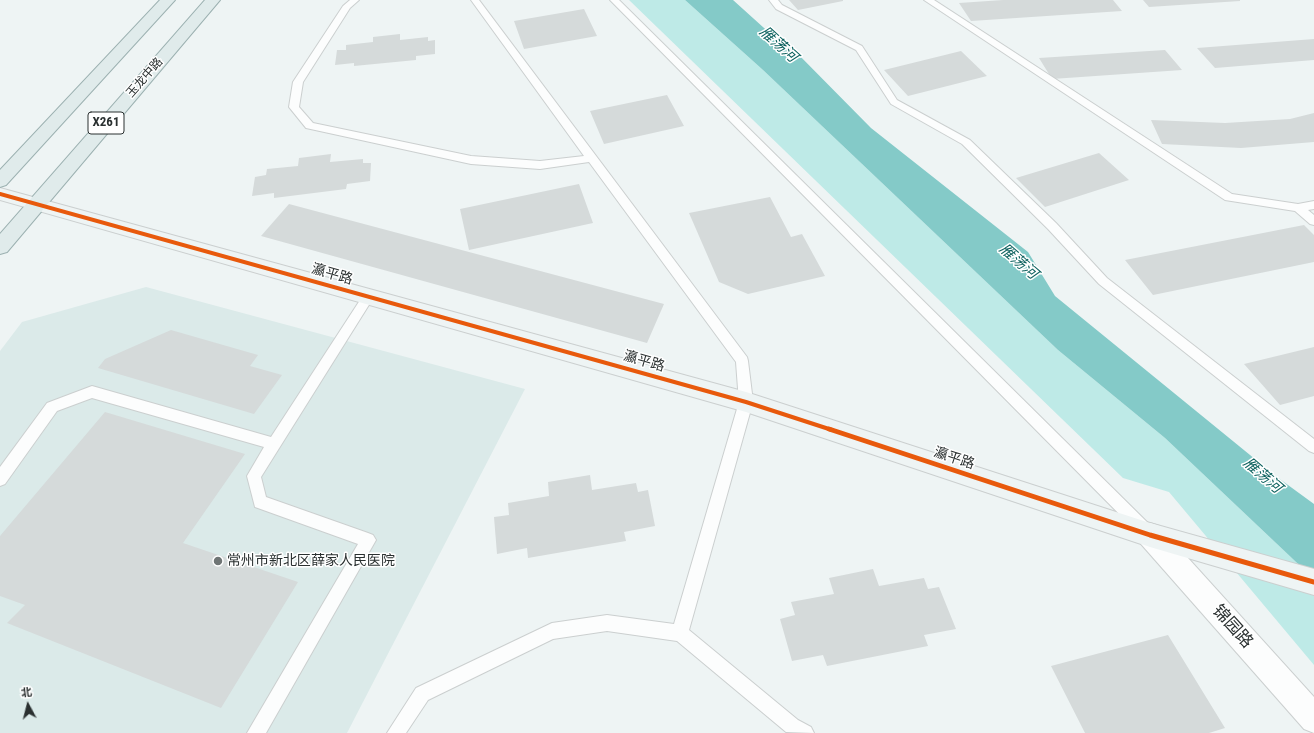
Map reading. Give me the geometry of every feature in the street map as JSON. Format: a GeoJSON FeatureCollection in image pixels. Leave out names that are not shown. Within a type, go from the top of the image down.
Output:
{"type":"FeatureCollection","features":[{"type":"Feature","properties":{"kind":"main road","name":"X261"},"geometry":{"type":"LineString","coordinates":[[0,181],[168,0]]}},
{"type":"Feature","properties":{"kind":"main road","name":"玉龙中路"},"geometry":{"type":"LineString","coordinates":[[0,247],[213,0]]}},
{"type":"Feature","properties":{"kind":"street","name":"瀛平路"},"geometry":{"type":"LineString","coordinates":[[0,194],[746,402],[1150,535],[1314,582]]}},
{"type":"Feature","properties":{"kind":"street","name":"锦园路"},"geometry":{"type":"LineString","coordinates":[[1150,535],[1314,719]]}},
{"type":"Feature","properties":{"kind":"lane"},"geometry":{"type":"LineString","coordinates":[[355,0],[347,6],[298,82],[294,107],[310,126],[470,160],[540,165],[592,158]]}},
{"type":"Feature","properties":{"kind":"lane"},"geometry":{"type":"LineString","coordinates":[[475,0],[742,361],[746,402],[680,633]]}},
{"type":"Feature","properties":{"kind":"lane"},"geometry":{"type":"LineString","coordinates":[[614,0],[1150,535]]}},
{"type":"Feature","properties":{"kind":"lane"},"geometry":{"type":"LineString","coordinates":[[773,0],[779,7],[860,48],[894,102],[966,142],[1052,226],[1103,281],[1314,446]]}},
{"type":"Feature","properties":{"kind":"lane"},"geometry":{"type":"LineString","coordinates":[[928,0],[1229,197],[1298,208],[1314,205]]}},
{"type":"Feature","properties":{"kind":"lane"},"geometry":{"type":"LineString","coordinates":[[1298,208],[1314,221]]}},
{"type":"Feature","properties":{"kind":"lane"},"geometry":{"type":"LineString","coordinates":[[256,733],[368,540],[260,502],[254,476],[368,297]]}},
{"type":"Feature","properties":{"kind":"lane"},"geometry":{"type":"LineString","coordinates":[[0,479],[52,407],[92,392],[274,444]]}},
{"type":"Feature","properties":{"kind":"lane"},"geometry":{"type":"LineString","coordinates":[[396,733],[422,694],[552,631],[607,623],[680,633],[792,726],[805,733]]}},
{"type":"Feature","properties":{"kind":"shaded area"},"geometry":{"type":"Polygon","coordinates":[[[629,0],[685,0],[763,70],[1058,350],[1165,438],[1314,579],[1314,665],[1169,492],[1123,478],[629,0]]]}},
{"type":"Feature","properties":{"kind":"shaded area","name":"常州市新北区薛家人民医院"},"geometry":{"type":"Polygon","coordinates":[[[146,287],[525,389],[347,733],[0,733],[0,351],[22,322],[146,287]]]}},
{"type":"Feature","properties":{"kind":"water","name":"雁荡河"},"geometry":{"type":"Polygon","coordinates":[[[685,0],[733,0],[774,37],[793,49],[871,128],[1028,252],[1055,296],[1277,477],[1314,504],[1314,579],[1165,438],[1058,350],[763,70],[685,0]]]}},
{"type":"Feature","properties":{"kind":"building"},"geometry":{"type":"Polygon","coordinates":[[[789,0],[843,0],[843,1],[798,10],[789,0]]]}},
{"type":"Feature","properties":{"kind":"building"},"geometry":{"type":"Polygon","coordinates":[[[1003,0],[1113,0],[1122,11],[971,21],[959,3],[1003,0]]]}},
{"type":"Feature","properties":{"kind":"building"},"geometry":{"type":"Polygon","coordinates":[[[1143,0],[1240,0],[1240,1],[1149,7],[1143,0]]]}},
{"type":"Feature","properties":{"kind":"building"},"geometry":{"type":"Polygon","coordinates":[[[584,9],[597,36],[524,49],[514,21],[584,9]]]}},
{"type":"Feature","properties":{"kind":"building"},"geometry":{"type":"Polygon","coordinates":[[[400,34],[400,40],[428,37],[428,41],[435,40],[435,54],[416,56],[416,60],[354,66],[354,63],[335,65],[337,50],[346,50],[346,45],[373,42],[373,37],[400,34]]]}},
{"type":"Feature","properties":{"kind":"building"},"geometry":{"type":"Polygon","coordinates":[[[1314,39],[1314,60],[1215,68],[1197,48],[1314,39]]]}},
{"type":"Feature","properties":{"kind":"building"},"geometry":{"type":"Polygon","coordinates":[[[1165,50],[1182,70],[1052,79],[1039,58],[1165,50]]]}},
{"type":"Feature","properties":{"kind":"building"},"geometry":{"type":"Polygon","coordinates":[[[961,51],[987,76],[908,96],[884,70],[961,51]]]}},
{"type":"Feature","properties":{"kind":"building"},"geometry":{"type":"Polygon","coordinates":[[[667,95],[684,126],[604,144],[590,111],[667,95]]]}},
{"type":"Feature","properties":{"kind":"building"},"geometry":{"type":"Polygon","coordinates":[[[1314,113],[1314,142],[1241,148],[1162,144],[1151,120],[1225,123],[1290,119],[1314,113]]]}},
{"type":"Feature","properties":{"kind":"building"},"geometry":{"type":"Polygon","coordinates":[[[1099,153],[1129,180],[1045,207],[1016,178],[1099,153]]]}},
{"type":"Feature","properties":{"kind":"building"},"geometry":{"type":"Polygon","coordinates":[[[331,154],[330,162],[363,159],[363,163],[371,163],[370,181],[347,184],[346,189],[274,198],[274,193],[252,196],[255,177],[266,175],[267,169],[298,166],[299,158],[331,154]]]}},
{"type":"Feature","properties":{"kind":"building"},"geometry":{"type":"Polygon","coordinates":[[[579,184],[593,223],[469,250],[460,209],[579,184]]]}},
{"type":"Feature","properties":{"kind":"building"},"geometry":{"type":"Polygon","coordinates":[[[770,197],[791,237],[802,234],[825,276],[748,294],[719,282],[689,213],[770,197]]]}},
{"type":"Feature","properties":{"kind":"building"},"geometry":{"type":"Polygon","coordinates":[[[289,204],[664,304],[647,343],[261,236],[289,204]]]}},
{"type":"Feature","properties":{"kind":"building"},"geometry":{"type":"Polygon","coordinates":[[[1304,225],[1314,235],[1314,262],[1153,295],[1125,260],[1304,225]]]}},
{"type":"Feature","properties":{"kind":"building"},"geometry":{"type":"Polygon","coordinates":[[[171,330],[258,355],[250,366],[282,375],[254,414],[98,368],[105,359],[171,330]]]}},
{"type":"Feature","properties":{"kind":"building"},"geometry":{"type":"Polygon","coordinates":[[[1314,347],[1314,396],[1280,405],[1244,364],[1314,347]]]}},
{"type":"Feature","properties":{"kind":"building"},"geometry":{"type":"Polygon","coordinates":[[[105,412],[245,454],[183,543],[298,582],[221,708],[7,623],[25,605],[0,596],[0,536],[105,412]]]}},
{"type":"Feature","properties":{"kind":"building"},"geometry":{"type":"Polygon","coordinates":[[[590,475],[592,490],[636,483],[638,492],[648,490],[655,526],[624,532],[626,541],[528,558],[527,548],[497,554],[494,517],[509,515],[508,503],[549,496],[548,482],[590,475]]]}},
{"type":"Feature","properties":{"kind":"building"},"geometry":{"type":"Polygon","coordinates":[[[873,569],[879,586],[924,578],[928,589],[939,587],[956,629],[924,635],[928,646],[827,666],[823,655],[792,661],[780,619],[795,615],[791,602],[834,594],[829,578],[873,569]]]}},
{"type":"Feature","properties":{"kind":"building"},"geometry":{"type":"Polygon","coordinates":[[[1168,635],[1225,728],[1209,733],[1085,733],[1051,666],[1168,635]]]}},
{"type":"Feature","properties":{"kind":"cycle path"},"geometry":{"type":"LineString","coordinates":[[0,194],[746,402],[1150,535],[1314,582]]}},
{"type":"Feature","properties":{"kind":"place","name":"常州市新北区薛家人民医院"},"geometry":{"type":"Point","coordinates":[218,561]}}]}
